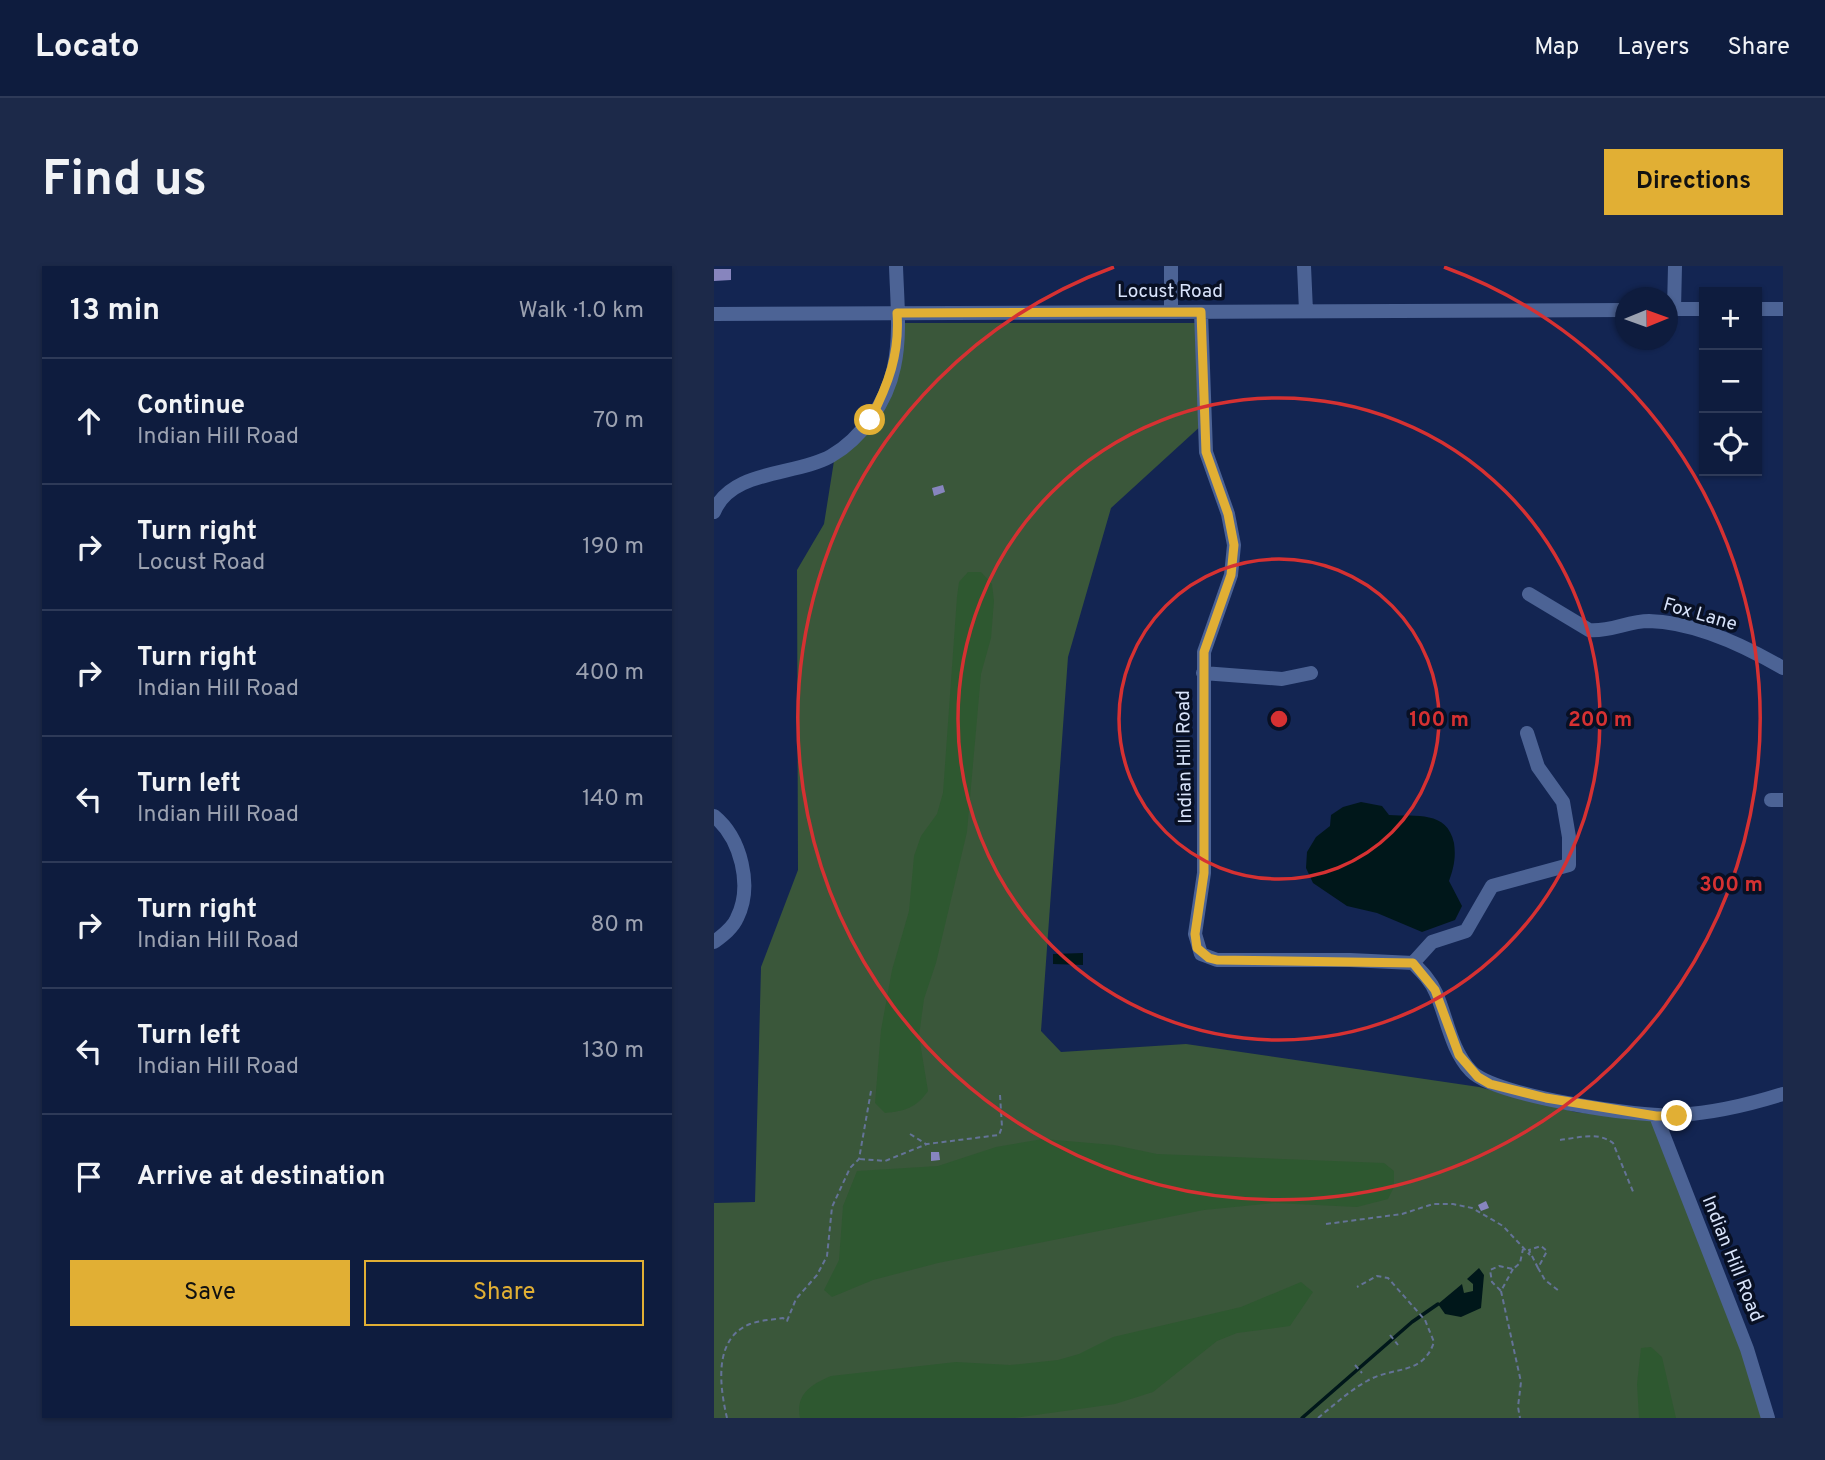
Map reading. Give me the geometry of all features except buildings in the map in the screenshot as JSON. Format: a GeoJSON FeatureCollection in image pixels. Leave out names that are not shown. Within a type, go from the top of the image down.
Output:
{"type":"FeatureCollection","features":[{"type":"Feature","properties":{"kind":"street"},"geometry":{"type":"LineString","coordinates":[[714,512],[717,504],[735,488],[823,459],[858,435],[889,384],[894,366],[896,266]]}},
{"type":"Feature","properties":{"kind":"street"},"geometry":{"type":"LineString","coordinates":[[1171,266],[1171,312]]}},
{"type":"Feature","properties":{"kind":"street"},"geometry":{"type":"LineString","coordinates":[[1304,266],[1306,311]]}},
{"type":"Feature","properties":{"kind":"street"},"geometry":{"type":"LineString","coordinates":[[1673,287],[1675,266]]}},
{"type":"Feature","properties":{"kind":"street"},"geometry":{"type":"LineString","coordinates":[[1678,309],[1699,309]]}},
{"type":"Feature","properties":{"kind":"street"},"geometry":{"type":"LineString","coordinates":[[1762,309],[1783,309]]}},
{"type":"Feature","properties":{"kind":"street","name":"Locust Road"},"geometry":{"type":"LineString","coordinates":[[714,314],[1615,310]]}},
{"type":"Feature","properties":{"kind":"street","name":"Indian Hill Road"},"geometry":{"type":"LineString","coordinates":[[1201,312],[1206,452],[1228,514],[1234,545],[1231,575],[1205,645],[1204,873],[1195,934],[1201,954],[1217,960],[1413,963]]}},
{"type":"Feature","properties":{"kind":"street","name":"Fox Lane"},"geometry":{"type":"LineString","coordinates":[[1529,594],[1589,630],[1599,631],[1634,622],[1669,623],[1733,643],[1783,668]]}},
{"type":"Feature","properties":{"kind":"street"},"geometry":{"type":"LineString","coordinates":[[1203,673],[1282,679],[1311,673]]}},
{"type":"Feature","properties":{"kind":"street"},"geometry":{"type":"LineString","coordinates":[[1527,733],[1538,767],[1563,802],[1569,838],[1569,864],[1492,886],[1466,931],[1432,942],[1413,963],[1435,990],[1459,1055],[1478,1077],[1490,1084],[1546,1098],[1656,1116],[1725,1111],[1783,1094]]}},
{"type":"Feature","properties":{"kind":"street"},"geometry":{"type":"LineString","coordinates":[[714,816],[724,825],[740,851],[743,900],[737,920],[714,942]]}},
{"type":"Feature","properties":{"kind":"street","name":"Indian Hill Road"},"geometry":{"type":"LineString","coordinates":[[1656,1116],[1746,1349],[1768,1418]]}},
{"type":"Feature","properties":{"kind":"path"},"geometry":{"type":"LineString","coordinates":[[727,1418],[718,1372],[724,1346],[733,1333],[747,1324],[783,1318],[787,1321],[796,1299],[823,1267],[830,1247],[829,1216],[835,1196],[859,1159],[871,1091]]}},
{"type":"Feature","properties":{"kind":"path"},"geometry":{"type":"LineString","coordinates":[[859,1159],[885,1161],[927,1144],[999,1135],[1002,1127],[1000,1095]]}},
{"type":"Feature","properties":{"kind":"path"},"geometry":{"type":"LineString","coordinates":[[910,1134],[927,1144]]}},
{"type":"Feature","properties":{"kind":"path"},"geometry":{"type":"LineString","coordinates":[[1560,1140],[1594,1135],[1613,1143],[1634,1194]]}},
{"type":"Feature","properties":{"kind":"path"},"geometry":{"type":"LineString","coordinates":[[1326,1224],[1338,1225],[1368,1217],[1402,1214],[1433,1204],[1453,1204],[1472,1209],[1503,1226],[1530,1255],[1545,1280],[1559,1291]]}},
{"type":"Feature","properties":{"kind":"path"},"geometry":{"type":"LineString","coordinates":[[1530,1255],[1534,1247],[1546,1248],[1538,1268]]}},
{"type":"Feature","properties":{"kind":"path"},"geometry":{"type":"LineString","coordinates":[[1502,1291],[1513,1269],[1520,1263],[1523,1248]]}},
{"type":"Feature","properties":{"kind":"path"},"geometry":{"type":"LineString","coordinates":[[1513,1269],[1499,1266],[1489,1270],[1492,1282],[1502,1291],[1521,1382],[1518,1407],[1520,1418]]}},
{"type":"Feature","properties":{"kind":"path"},"geometry":{"type":"LineString","coordinates":[[1318,1418],[1366,1381],[1412,1369],[1427,1358],[1434,1342],[1425,1320],[1388,1278],[1377,1276],[1357,1287]]}},
{"type":"Feature","properties":{"kind":"path"},"geometry":{"type":"LineString","coordinates":[[1390,1335],[1398,1345]]}},
{"type":"Feature","properties":{"kind":"path"},"geometry":{"type":"LineString","coordinates":[[1355,1365],[1362,1373]]}},
{"type":"Feature","properties":{"kind":"green space"},"geometry":{"type":"Polygon","coordinates":[[[903,323],[1197,323],[1203,424],[1111,508],[1068,657],[1041,1031],[1061,1052],[1186,1044],[1479,1087],[1575,1112],[1652,1121],[1744,1358],[1763,1418],[714,1418],[714,1203],[755,1202],[761,967],[798,870],[797,570],[824,524],[834,461],[865,434],[903,323]]]}},
{"type":"Feature","properties":{"kind":"green space"},"geometry":{"type":"Polygon","coordinates":[[[968,572],[981,572],[992,584],[994,601],[991,638],[981,674],[967,832],[936,963],[924,999],[919,1036],[928,1091],[910,1108],[885,1113],[875,1103],[881,1030],[892,970],[909,911],[914,856],[921,836],[937,814],[943,793],[957,597],[959,582],[968,572]]]}},
{"type":"Feature","properties":{"kind":"green space"},"geometry":{"type":"Polygon","coordinates":[[[1043,1139],[1114,1145],[1157,1154],[1384,1163],[1394,1171],[1394,1187],[1388,1199],[1357,1207],[1275,1203],[1204,1210],[938,1263],[873,1280],[832,1297],[824,1290],[839,1260],[843,1206],[857,1171],[938,1166],[996,1147],[1043,1139]]]}},
{"type":"Feature","properties":{"kind":"green space"},"geometry":{"type":"Polygon","coordinates":[[[1301,1282],[1313,1292],[1290,1326],[1237,1333],[1217,1341],[1153,1392],[1115,1404],[1014,1418],[800,1418],[800,1402],[806,1391],[831,1376],[956,1362],[1010,1365],[1058,1360],[1079,1354],[1113,1337],[1241,1307],[1301,1282]]]}},
{"type":"Feature","properties":{"kind":"green space"},"geometry":{"type":"Polygon","coordinates":[[[1651,1347],[1662,1357],[1676,1418],[1639,1418],[1637,1384],[1641,1348],[1651,1347]]]}},
{"type":"Feature","properties":{"kind":"shaded area"},"geometry":{"type":"Polygon","coordinates":[[[1361,802],[1382,806],[1389,815],[1429,817],[1445,825],[1455,848],[1449,881],[1462,906],[1455,920],[1422,932],[1377,913],[1347,906],[1313,883],[1306,868],[1307,852],[1316,837],[1330,826],[1331,815],[1343,807],[1361,802]]]}},
{"type":"Feature","properties":{"kind":"shaded area"},"geometry":{"type":"Polygon","coordinates":[[[1083,953],[1083,965],[1053,964],[1053,954],[1083,953]]]}},
{"type":"Feature","properties":{"kind":"shaded area"},"geometry":{"type":"Polygon","coordinates":[[[1479,1268],[1484,1275],[1481,1308],[1461,1317],[1445,1314],[1438,1304],[1462,1284],[1464,1293],[1473,1291],[1473,1284],[1467,1279],[1479,1268]]]}},
{"type":"Feature","properties":{"kind":"waterway"},"geometry":{"type":"LineString","coordinates":[[1302,1418],[1412,1322],[1438,1304]]}},
{"type":"Feature","properties":{"kind":"route"},"geometry":{"type":"LineString","coordinates":[[870,420],[889,384],[894,366],[897,313],[1201,312],[1206,391],[1206,452],[1208,464],[1228,514],[1234,560],[1204,652],[1204,873],[1195,934],[1197,948],[1201,954],[1217,960],[1413,963],[1435,990],[1459,1055],[1469,1069],[1490,1084],[1546,1098],[1656,1116],[1677,1116]]}}]}
